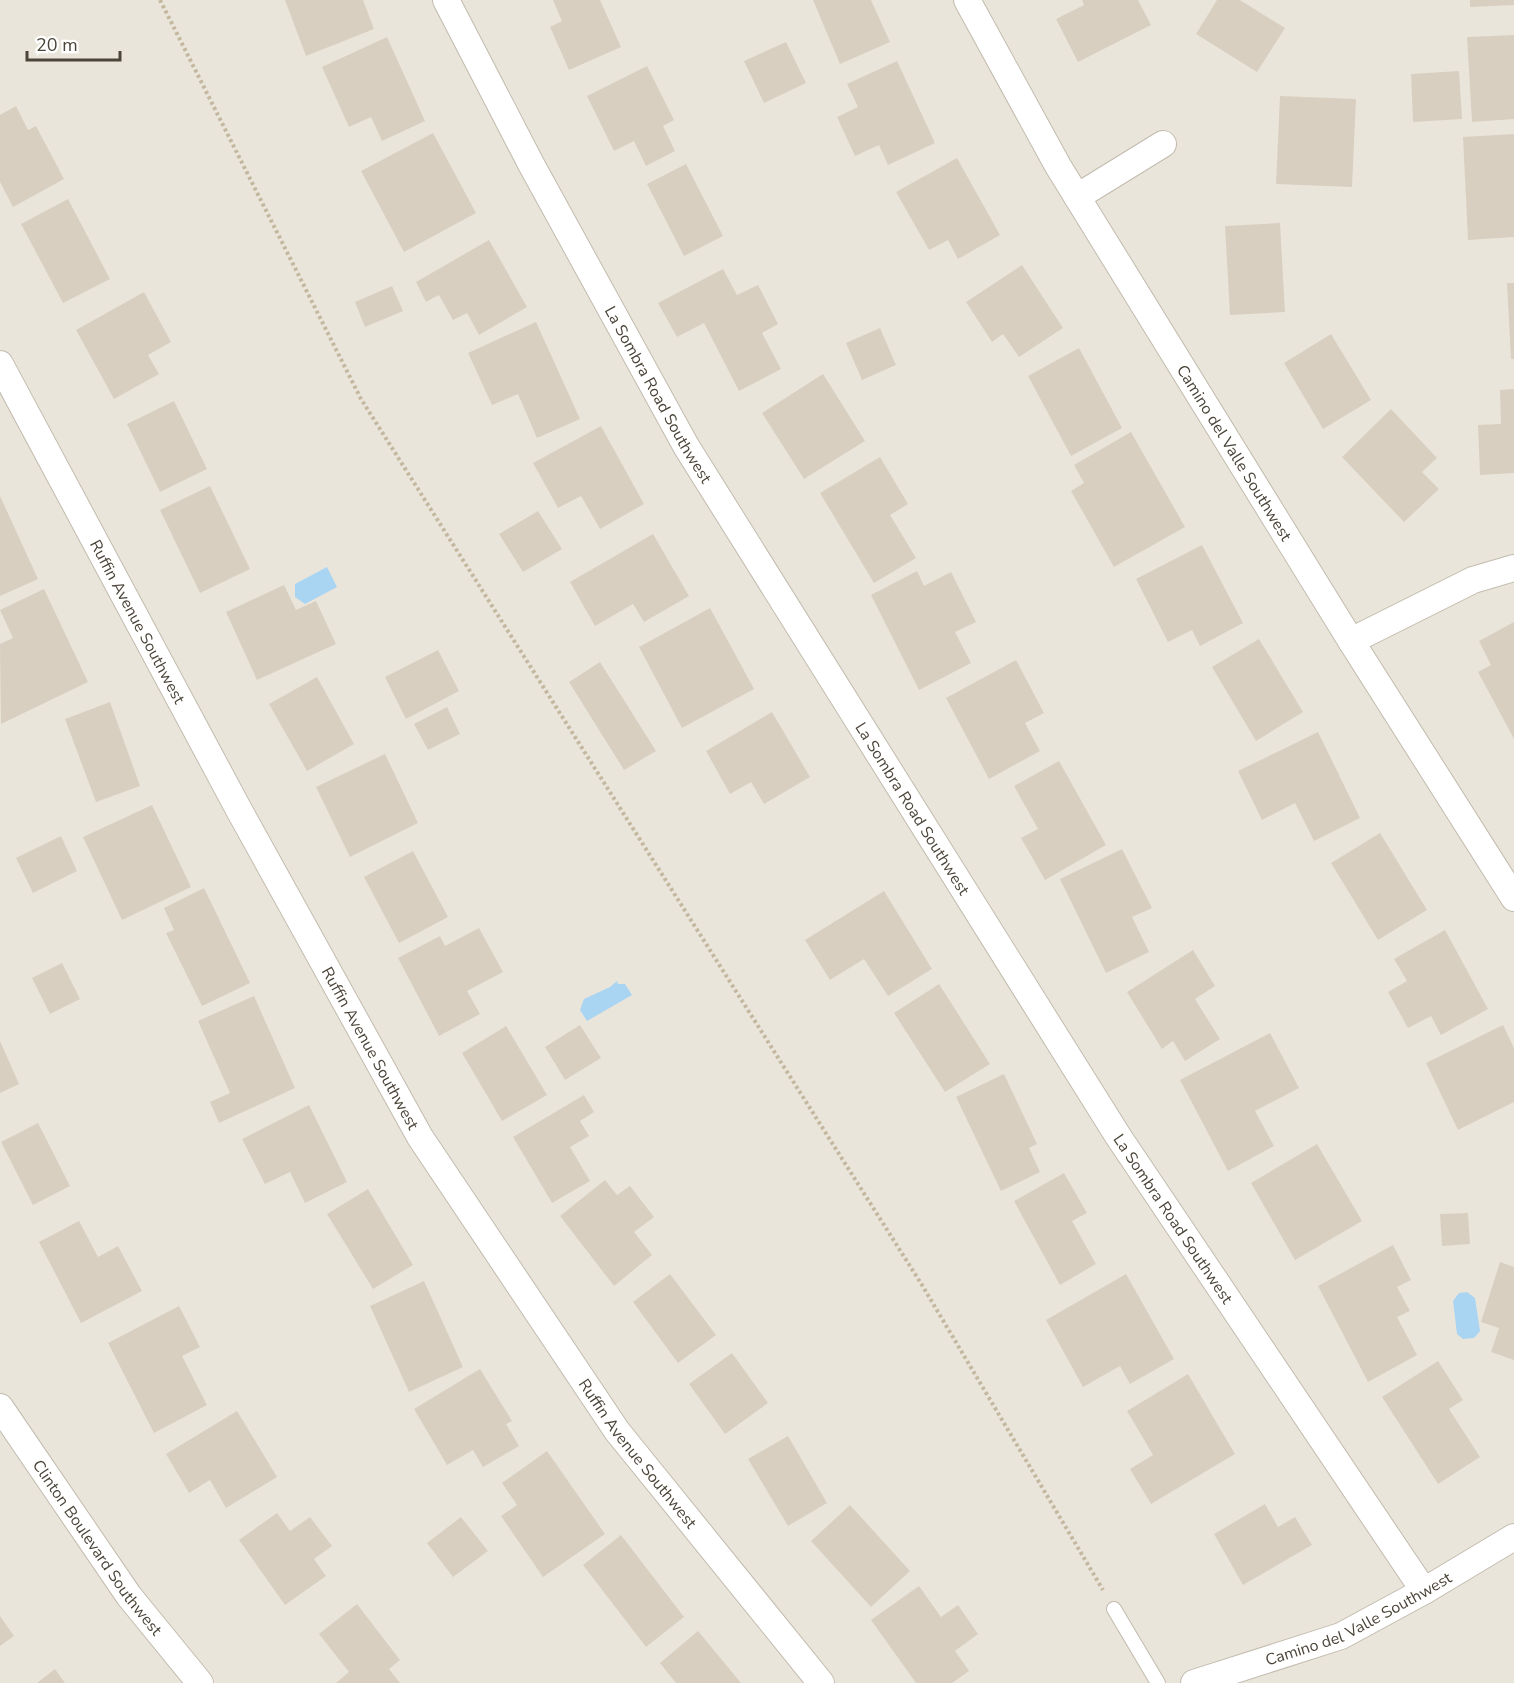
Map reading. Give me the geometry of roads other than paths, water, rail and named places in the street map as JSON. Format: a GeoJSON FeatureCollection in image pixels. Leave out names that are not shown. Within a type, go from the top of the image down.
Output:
{"type":"FeatureCollection","features":[{"type":"Feature","properties":{"kind":"street","name":"La Sombra Road Southwest"},"geometry":{"type":"LineString","coordinates":[[446,0],[531,164],[686,446],[1118,1136],[1424,1591]]}},
{"type":"Feature","properties":{"kind":"street","name":"Camino del Valle Southwest"},"geometry":{"type":"LineString","coordinates":[[967,0],[1077,197],[1351,641],[1514,898]]}},
{"type":"Feature","properties":{"kind":"street"},"geometry":{"type":"LineString","coordinates":[[1077,197],[1163,144]]}},
{"type":"Feature","properties":{"kind":"street","name":"Ruffin Avenue Southwest"},"geometry":{"type":"LineString","coordinates":[[0,364],[238,810],[420,1137],[617,1431],[821,1683]]}},
{"type":"Feature","properties":{"kind":"street"},"geometry":{"type":"LineString","coordinates":[[1351,641],[1473,580],[1514,568]]}},
{"type":"Feature","properties":{"kind":"street","name":"Clinton Boulevard Southwest"},"geometry":{"type":"LineString","coordinates":[[0,1407],[129,1596],[200,1683]]}},
{"type":"Feature","properties":{"kind":"street","name":"Camino del Valle Southwest"},"geometry":{"type":"LineString","coordinates":[[1203,1682],[1341,1636],[1424,1591],[1514,1537]]}},
{"type":"Feature","properties":{"kind":"lane"},"geometry":{"type":"LineString","coordinates":[[1114,1610],[1158,1683]]}},
{"type":"Feature","properties":{"kind":"water"},"geometry":{"type":"Polygon","coordinates":[[[327,567],[337,587],[305,604],[295,597],[295,584],[327,567]]]}},
{"type":"Feature","properties":{"kind":"water"},"geometry":{"type":"Polygon","coordinates":[[[617,981],[618,984],[625,984],[632,995],[587,1021],[580,1010],[584,999],[610,987],[617,981]]]}},
{"type":"Feature","properties":{"kind":"water"},"geometry":{"type":"Polygon","coordinates":[[[1467,1292],[1475,1298],[1480,1331],[1474,1338],[1463,1339],[1457,1334],[1453,1301],[1459,1293],[1467,1292]]]}}]}
